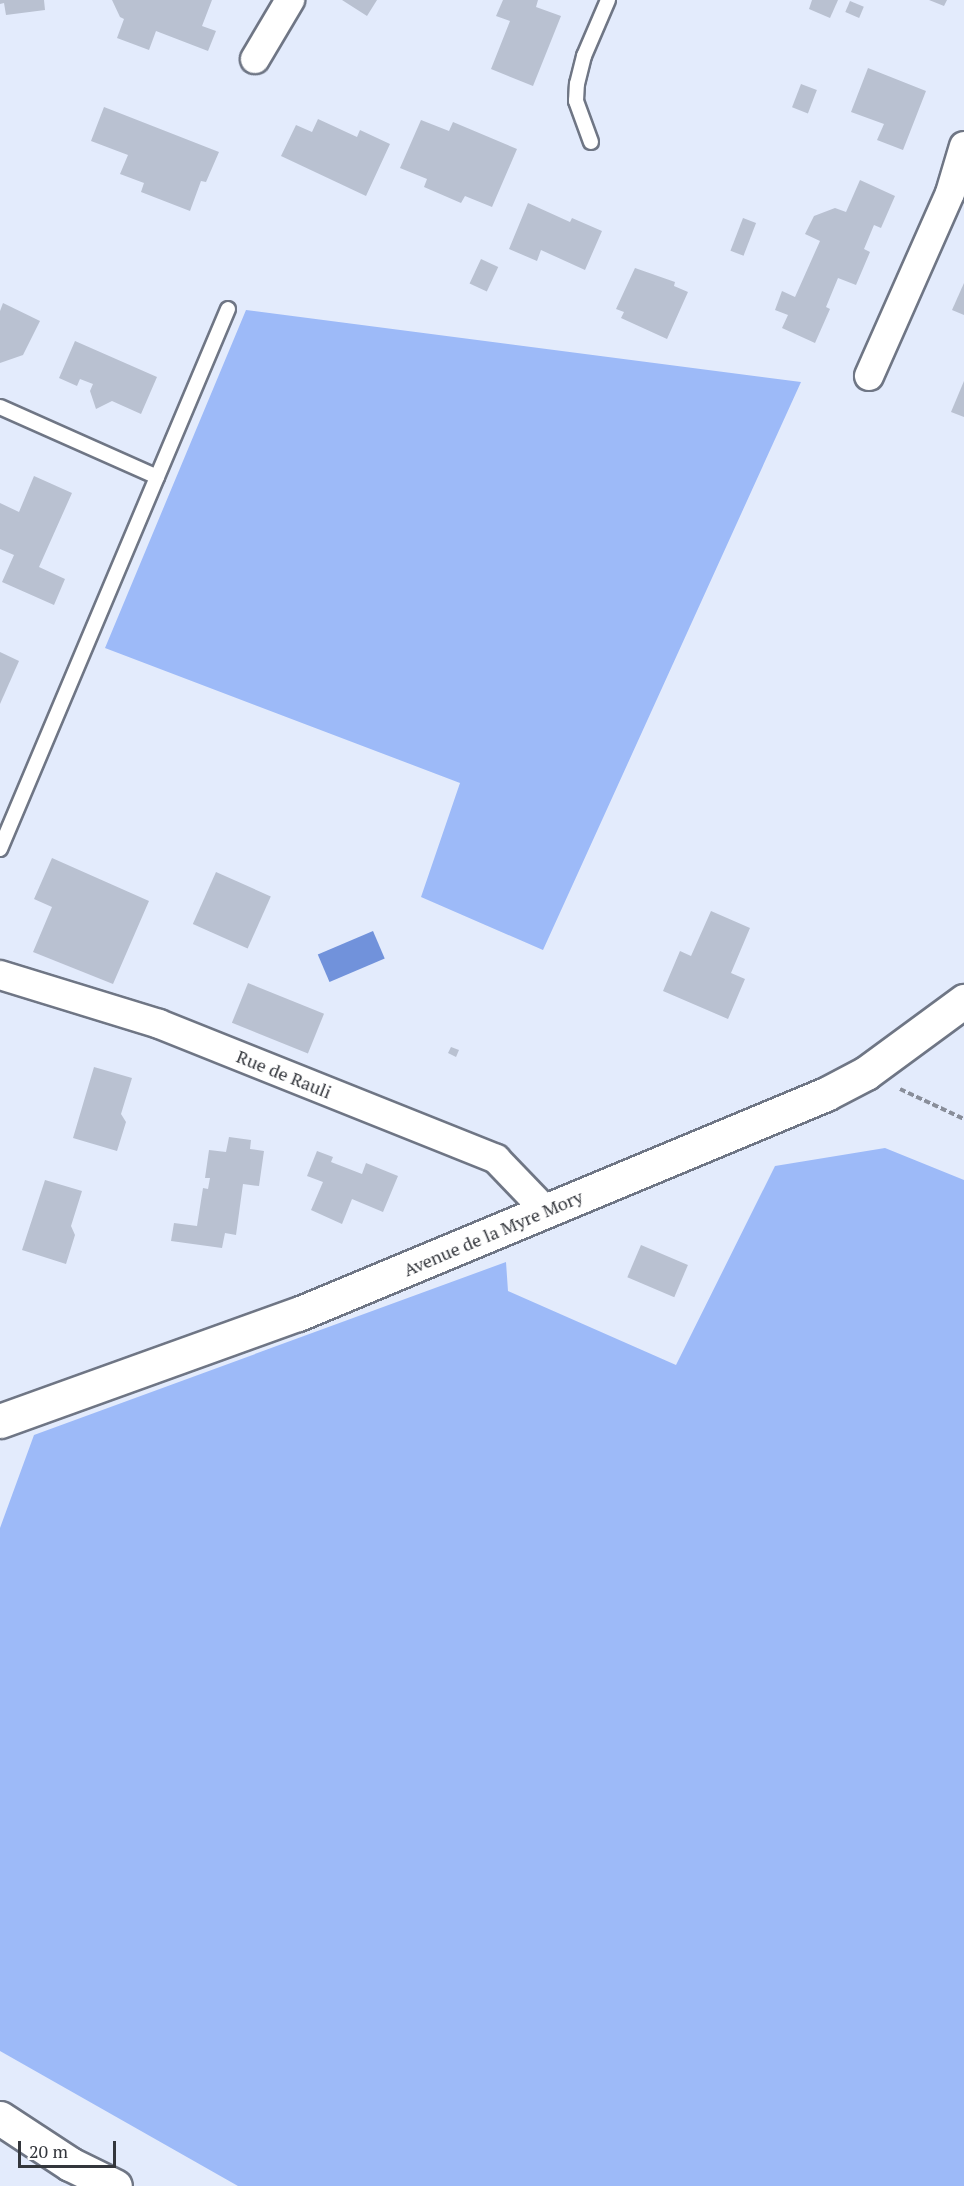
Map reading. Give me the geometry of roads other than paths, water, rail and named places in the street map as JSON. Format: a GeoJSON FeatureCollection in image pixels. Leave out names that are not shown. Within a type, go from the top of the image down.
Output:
{"type":"FeatureCollection","features":[{"type":"Feature","properties":{"kind":"street"},"geometry":{"type":"LineString","coordinates":[[255,59],[290,0]]}},
{"type":"Feature","properties":{"kind":"street"},"geometry":{"type":"LineString","coordinates":[[869,376],[950,193],[964,146]]}},
{"type":"Feature","properties":{"kind":"street","name":"Rue de Rauli"},"geometry":{"type":"LineString","coordinates":[[0,975],[159,1024],[496,1159],[546,1211]]}},
{"type":"Feature","properties":{"kind":"street","name":"Avenue de la Myre Mory"},"geometry":{"type":"LineString","coordinates":[[0,1421],[298,1314],[826,1094],[866,1073],[964,1000]]}},
{"type":"Feature","properties":{"kind":"street"},"geometry":{"type":"LineString","coordinates":[[0,2118],[70,2164],[115,2186]]}},
{"type":"Feature","properties":{"kind":"lane"},"geometry":{"type":"LineString","coordinates":[[591,142],[576,101],[577,84],[584,56],[608,0]]}},
{"type":"Feature","properties":{"kind":"lane"},"geometry":{"type":"LineString","coordinates":[[0,849],[228,309]]}},
{"type":"Feature","properties":{"kind":"lane"},"geometry":{"type":"LineString","coordinates":[[0,407],[157,477]]}}]}
